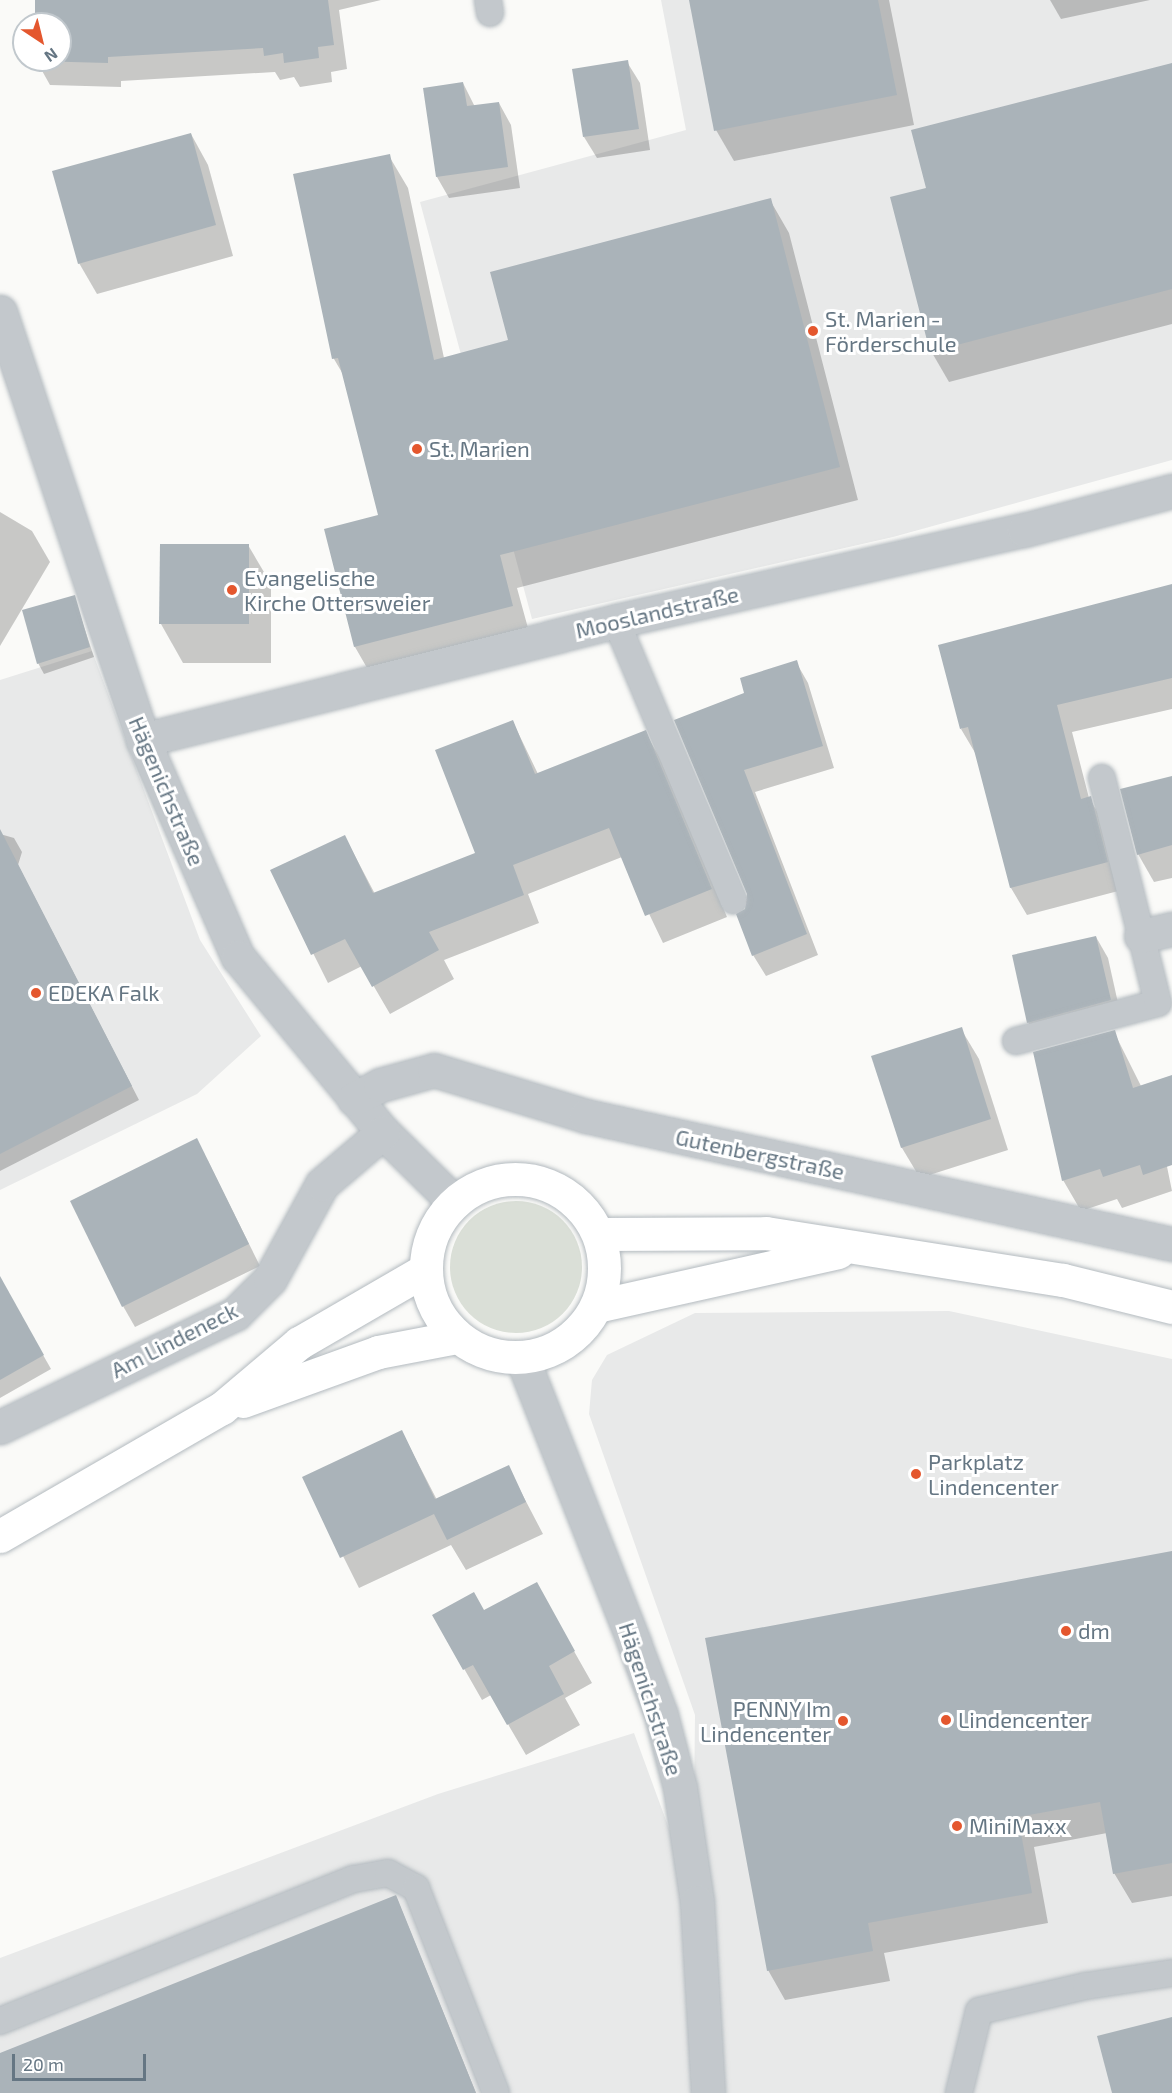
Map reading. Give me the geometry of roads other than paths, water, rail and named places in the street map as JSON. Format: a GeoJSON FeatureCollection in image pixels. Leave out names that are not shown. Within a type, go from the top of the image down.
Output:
{"type":"FeatureCollection","features":[{"type":"Feature","properties":{"kind":"main road"},"geometry":{"type":"LineString","coordinates":[[518,1178],[552,1185],[580,1205],[599,1234],[606,1270],[597,1306],[584,1326],[566,1342],[545,1353],[522,1358],[499,1357],[457,1336],[440,1318],[430,1295],[425,1270],[432,1233],[454,1202],[483,1184],[518,1178]]}},
{"type":"Feature","properties":{"kind":"main road"},"geometry":{"type":"LineString","coordinates":[[599,1234],[766,1233],[852,1249],[1063,1280],[1172,1307]]}},
{"type":"Feature","properties":{"kind":"main road"},"geometry":{"type":"LineString","coordinates":[[597,1306],[852,1249]]}},
{"type":"Feature","properties":{"kind":"main road"},"geometry":{"type":"LineString","coordinates":[[0,1536],[222,1408],[299,1343],[425,1270]]}},
{"type":"Feature","properties":{"kind":"main road"},"geometry":{"type":"LineString","coordinates":[[222,1408],[378,1352],[457,1336]]}},
{"type":"Feature","properties":{"kind":"street","name":"Hägenichstraße"},"geometry":{"type":"LineString","coordinates":[[0,312],[143,740],[238,957],[382,1132],[454,1202]]}},
{"type":"Feature","properties":{"kind":"street","name":"Mooslandstraße"},"geometry":{"type":"LineString","coordinates":[[143,740],[616,621],[1023,530],[1172,491]]}},
{"type":"Feature","properties":{"kind":"street","name":"Gutenbergstraße"},"geometry":{"type":"LineString","coordinates":[[354,1099],[380,1085],[434,1070],[586,1116],[1172,1244]]}},
{"type":"Feature","properties":{"kind":"street","name":"Am Lindeneck"},"geometry":{"type":"LineString","coordinates":[[0,1427],[235,1314],[270,1279],[322,1184],[382,1132]]}},
{"type":"Feature","properties":{"kind":"street","name":"Hägenichstraße"},"geometry":{"type":"LineString","coordinates":[[522,1358],[661,1715],[680,1788],[697,1902],[708,2093]]}},
{"type":"Feature","properties":{"kind":"lane"},"geometry":{"type":"LineString","coordinates":[[616,621],[733,900]]}},
{"type":"Feature","properties":{"kind":"lane"},"geometry":{"type":"LineString","coordinates":[[1016,1041],[1158,1004],[1157,932],[1102,778]]}},
{"type":"Feature","properties":{"kind":"lane"},"geometry":{"type":"LineString","coordinates":[[0,2021],[354,1879],[388,1873],[416,1888],[495,2093]]}},
{"type":"Feature","properties":{"kind":"lane"},"geometry":{"type":"LineString","coordinates":[[959,2093],[980,2011],[1086,1986],[1172,1973]]}},
{"type":"Feature","properties":{"kind":"place","name":"St. Marien - Förderschule"},"geometry":{"type":"Point","coordinates":[813,331]}},
{"type":"Feature","properties":{"kind":"place","name":"St. Marien"},"geometry":{"type":"Point","coordinates":[417,449]}},
{"type":"Feature","properties":{"kind":"place","name":"Evangelische Kirche Ottersweier"},"geometry":{"type":"Point","coordinates":[232,590]}},
{"type":"Feature","properties":{"kind":"place","name":"EDEKA Falk"},"geometry":{"type":"Point","coordinates":[36,993]}},
{"type":"Feature","properties":{"kind":"place","name":"Parkplatz Lindencenter"},"geometry":{"type":"Point","coordinates":[916,1474]}},
{"type":"Feature","properties":{"kind":"place","name":"dm"},"geometry":{"type":"Point","coordinates":[1066,1631]}},
{"type":"Feature","properties":{"kind":"place","name":"Lindencenter"},"geometry":{"type":"Point","coordinates":[946,1720]}},
{"type":"Feature","properties":{"kind":"place","name":"PENNY Im Lindencenter"},"geometry":{"type":"Point","coordinates":[843,1721]}},
{"type":"Feature","properties":{"kind":"place","name":"MiniMaxx"},"geometry":{"type":"Point","coordinates":[957,1826]}}]}
